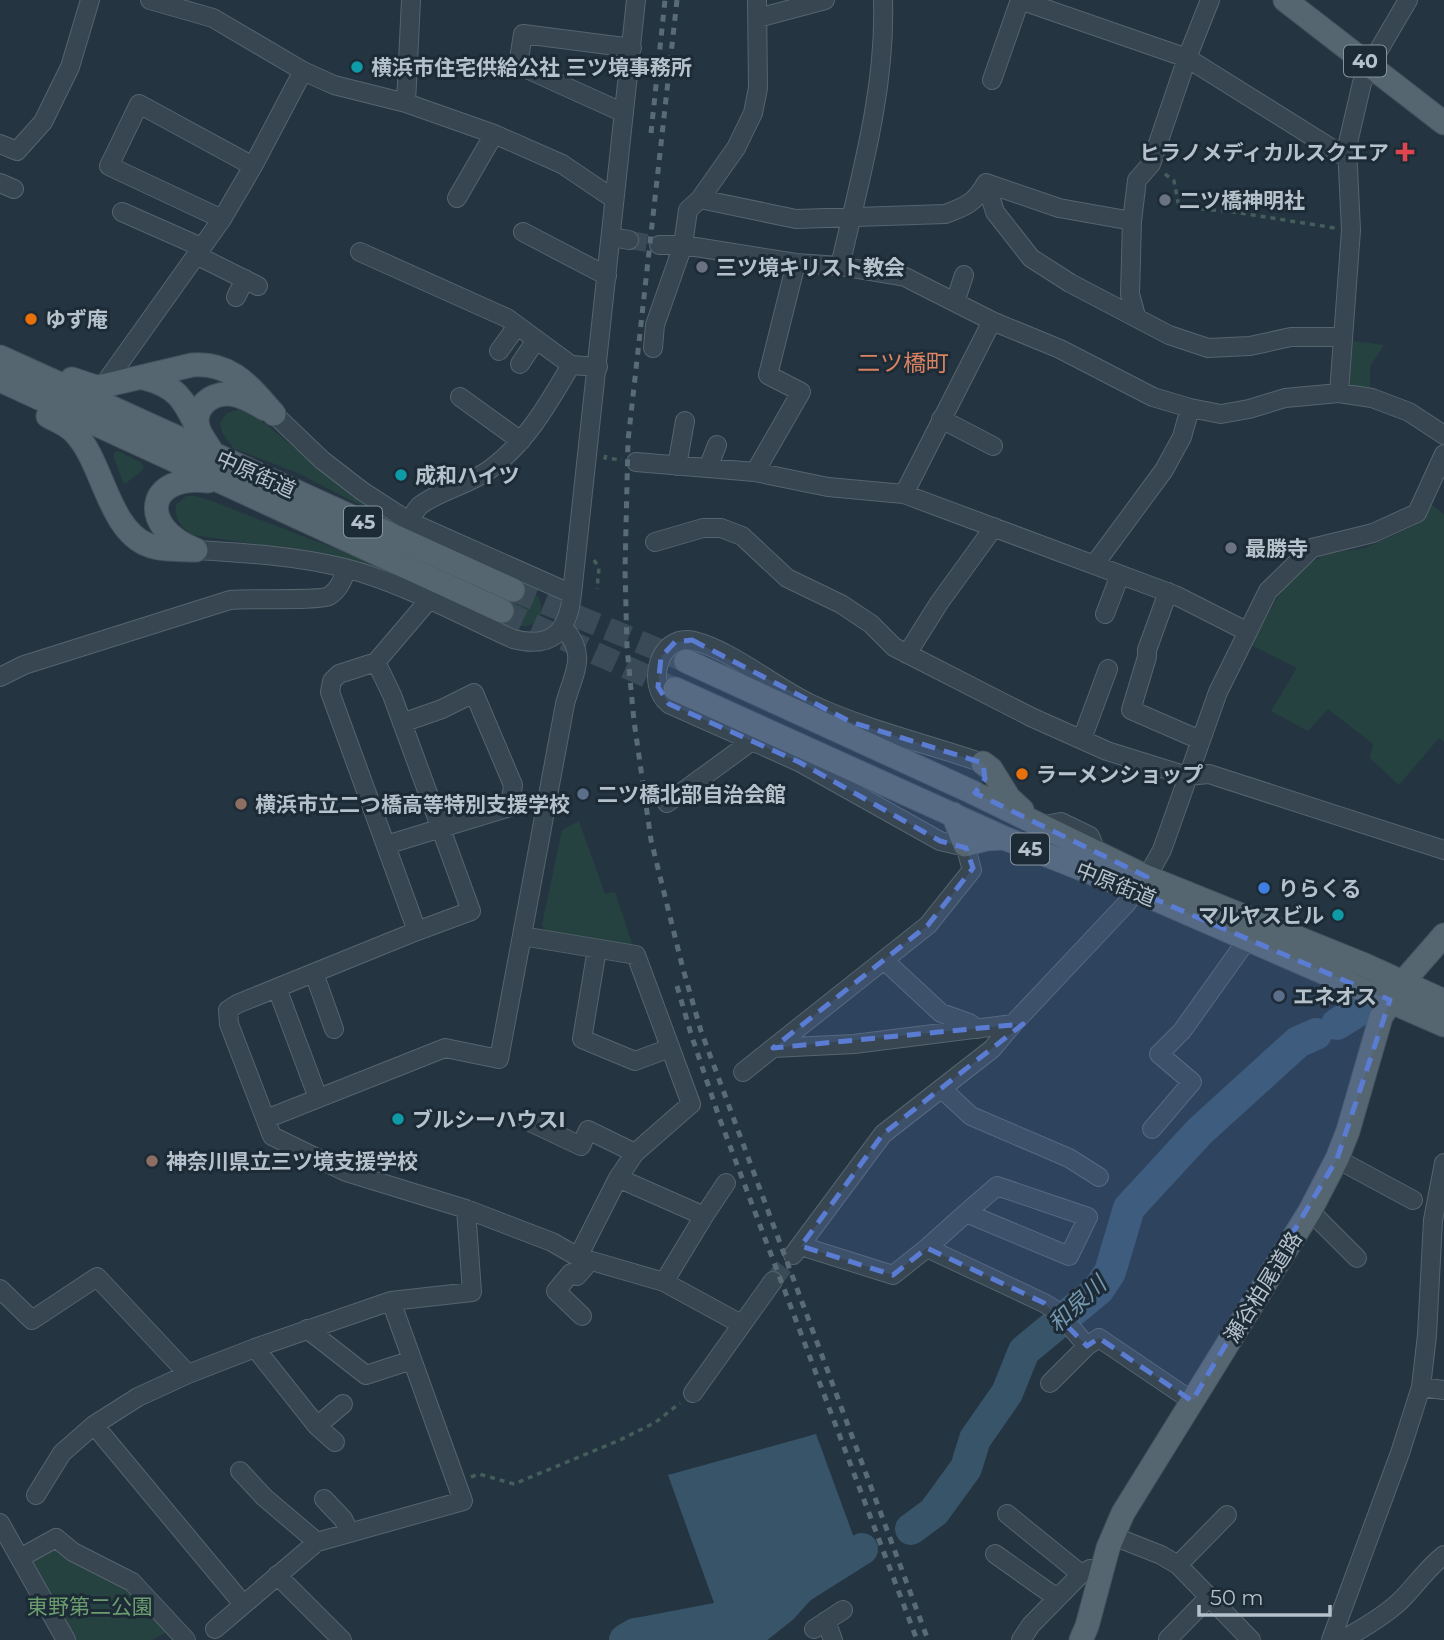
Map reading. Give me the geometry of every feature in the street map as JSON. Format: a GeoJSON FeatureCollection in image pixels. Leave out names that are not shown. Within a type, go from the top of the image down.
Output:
{"type":"FeatureCollection","features":[{"type":"Feature","properties":{"kind":"main road","name":"40"},"geometry":{"type":"LineString","coordinates":[[1285,0],[1444,123]]}},
{"type":"Feature","properties":{"kind":"main road","name":"中原街道"},"geometry":{"type":"LineString","coordinates":[[0,357],[213,454],[507,601],[222,484],[0,380]]}},
{"type":"Feature","properties":{"kind":"main road"},"geometry":{"type":"LineString","coordinates":[[31,371],[103,386],[205,364],[221,367],[236,375],[274,414]]}},
{"type":"Feature","properties":{"kind":"main road"},"geometry":{"type":"LineString","coordinates":[[144,378],[161,383],[181,396],[213,454]]}},
{"type":"Feature","properties":{"kind":"main road"},"geometry":{"type":"LineString","coordinates":[[0,393],[75,432],[120,517],[135,538],[148,545],[197,550]]}},
{"type":"Feature","properties":{"kind":"main road"},"geometry":{"type":"LineString","coordinates":[[198,429],[199,408],[206,401],[228,394],[243,398],[274,414]]}},
{"type":"Feature","properties":{"kind":"main road"},"geometry":{"type":"LineString","coordinates":[[197,550],[169,536],[161,526],[156,513],[158,498],[166,487],[179,481],[193,479],[222,484]]}},
{"type":"Feature","properties":{"kind":"main road","name":"中原街道"},"geometry":{"type":"LineString","coordinates":[[687,661],[970,790],[1097,854],[1142,884],[1247,940],[1397,991],[1444,1001]]}},
{"type":"Feature","properties":{"kind":"main road","name":"中原街道"},"geometry":{"type":"LineString","coordinates":[[675,688],[1004,838],[1142,884],[1397,991],[1444,1025]]}},
{"type":"Feature","properties":{"kind":"main road"},"geometry":{"type":"LineString","coordinates":[[970,790],[976,789],[985,779],[987,772],[983,763]]}},
{"type":"Feature","properties":{"kind":"main road"},"geometry":{"type":"LineString","coordinates":[[983,763],[991,769],[1009,798],[1040,827]]}},
{"type":"Feature","properties":{"kind":"main road"},"geometry":{"type":"LineString","coordinates":[[953,814],[965,845],[986,839],[1004,838]]}},
{"type":"Feature","properties":{"kind":"main road","name":"瀬谷柏尾道路"},"geometry":{"type":"LineString","coordinates":[[1080,1640],[1087,1626],[1091,1572],[1113,1536],[1123,1513],[1310,1211],[1348,1131],[1374,1036],[1397,991],[1444,935]]}},
{"type":"Feature","properties":{"kind":"street"},"geometry":{"type":"LineString","coordinates":[[0,144],[17,151],[43,122],[70,67],[90,0]]}},
{"type":"Feature","properties":{"kind":"street"},"geometry":{"type":"LineString","coordinates":[[150,0],[213,18],[303,71],[334,85],[407,103],[494,134],[562,164],[614,199]]}},
{"type":"Feature","properties":{"kind":"street"},"geometry":{"type":"LineString","coordinates":[[407,103],[411,0]]}},
{"type":"Feature","properties":{"kind":"street"},"geometry":{"type":"LineString","coordinates":[[197,550],[275,555],[347,569],[379,579],[525,642],[547,640],[563,627],[572,594],[636,0]]}},
{"type":"Feature","properties":{"kind":"street"},"geometry":{"type":"LineString","coordinates":[[653,348],[655,325],[683,245],[688,210],[700,199],[736,148],[753,113],[758,88],[758,9],[825,0]]}},
{"type":"Feature","properties":{"kind":"street"},"geometry":{"type":"LineString","coordinates":[[840,266],[872,127],[884,32],[883,0]]}},
{"type":"Feature","properties":{"kind":"street"},"geometry":{"type":"LineString","coordinates":[[992,80],[1020,0],[1187,58],[1347,158]]}},
{"type":"Feature","properties":{"kind":"street"},"geometry":{"type":"LineString","coordinates":[[1136,316],[1130,294],[1136,180],[1151,164],[1210,0]]}},
{"type":"Feature","properties":{"kind":"street"},"geometry":{"type":"LineString","coordinates":[[1339,393],[1351,230],[1347,147],[1362,83],[1408,0]]}},
{"type":"Feature","properties":{"kind":"street"},"geometry":{"type":"LineString","coordinates":[[624,113],[518,65],[523,34],[632,48]]}},
{"type":"Feature","properties":{"kind":"street"},"geometry":{"type":"LineString","coordinates":[[103,386],[222,219],[303,71]]}},
{"type":"Feature","properties":{"kind":"street"},"geometry":{"type":"LineString","coordinates":[[222,219],[109,166],[139,104],[253,166]]}},
{"type":"Feature","properties":{"kind":"street"},"geometry":{"type":"LineString","coordinates":[[457,198],[494,134]]}},
{"type":"Feature","properties":{"kind":"street"},"geometry":{"type":"LineString","coordinates":[[700,199],[796,219],[946,215],[967,206],[978,197],[986,183]]}},
{"type":"Feature","properties":{"kind":"street"},"geometry":{"type":"LineString","coordinates":[[986,183],[1059,208],[1132,220]]}},
{"type":"Feature","properties":{"kind":"street"},"geometry":{"type":"LineString","coordinates":[[986,183],[995,212],[1031,258],[1070,283],[1169,335],[1208,348],[1250,346],[1291,337],[1342,338]]}},
{"type":"Feature","properties":{"kind":"street"},"geometry":{"type":"LineString","coordinates":[[122,212],[199,251],[252,282],[236,297]]}},
{"type":"Feature","properties":{"kind":"street"},"geometry":{"type":"LineString","coordinates":[[523,232],[607,276]]}},
{"type":"Feature","properties":{"kind":"street"},"geometry":{"type":"LineString","coordinates":[[611,237],[629,240]]}},
{"type":"Feature","properties":{"kind":"street"},"geometry":{"type":"LineString","coordinates":[[659,244],[683,245],[796,263],[840,266],[905,277],[992,321],[1060,349],[1153,397],[1190,408],[1221,414],[1285,398],[1339,393],[1372,398],[1409,412],[1444,436]]}},
{"type":"Feature","properties":{"kind":"street"},"geometry":{"type":"LineString","coordinates":[[360,252],[507,318],[571,365],[598,367]]}},
{"type":"Feature","properties":{"kind":"street"},"geometry":{"type":"LineString","coordinates":[[755,472],[801,391],[768,375],[796,263]]}},
{"type":"Feature","properties":{"kind":"street"},"geometry":{"type":"LineString","coordinates":[[955,302],[964,275]]}},
{"type":"Feature","properties":{"kind":"street"},"geometry":{"type":"LineString","coordinates":[[904,494],[992,321]]}},
{"type":"Feature","properties":{"kind":"street"},"geometry":{"type":"LineString","coordinates":[[499,351],[517,326]]}},
{"type":"Feature","properties":{"kind":"street"},"geometry":{"type":"LineString","coordinates":[[520,364],[536,340]]}},
{"type":"Feature","properties":{"kind":"street"},"geometry":{"type":"LineString","coordinates":[[410,522],[421,505],[489,470],[521,441],[534,426],[571,365]]}},
{"type":"Feature","properties":{"kind":"street"},"geometry":{"type":"LineString","coordinates":[[460,397],[521,441]]}},
{"type":"Feature","properties":{"kind":"street"},"geometry":{"type":"LineString","coordinates":[[1094,565],[1164,470],[1182,437],[1190,408]]}},
{"type":"Feature","properties":{"kind":"street"},"geometry":{"type":"LineString","coordinates":[[274,414],[322,460],[362,491],[410,522],[572,594]]}},
{"type":"Feature","properties":{"kind":"street"},"geometry":{"type":"LineString","coordinates":[[942,419],[993,446]]}},
{"type":"Feature","properties":{"kind":"street"},"geometry":{"type":"LineString","coordinates":[[677,466],[685,421]]}},
{"type":"Feature","properties":{"kind":"street"},"geometry":{"type":"LineString","coordinates":[[708,468],[717,444]]}},
{"type":"Feature","properties":{"kind":"street"},"geometry":{"type":"LineString","coordinates":[[967,1213],[1069,1256],[1088,1217],[997,1186],[928,1248],[893,1275],[797,1250],[883,1134],[992,1049],[1142,884],[1162,850],[1217,692],[1268,591],[1312,548],[1373,533],[1416,513],[1444,454]]}},
{"type":"Feature","properties":{"kind":"street"},"geometry":{"type":"LineString","coordinates":[[636,462],[755,472],[828,487],[904,494],[1168,592],[1248,632]]}},
{"type":"Feature","properties":{"kind":"street"},"geometry":{"type":"LineString","coordinates":[[907,654],[939,603],[994,527]]}},
{"type":"Feature","properties":{"kind":"street"},"geometry":{"type":"LineString","coordinates":[[655,542],[703,528],[721,528],[742,536],[788,579],[841,604],[870,624],[894,647],[1031,717],[1107,751],[1187,776],[1209,774],[1444,850]]}},
{"type":"Feature","properties":{"kind":"street"},"geometry":{"type":"LineString","coordinates":[[0,677],[37,661],[230,600],[324,598],[336,590],[347,569]]}},
{"type":"Feature","properties":{"kind":"street"},"geometry":{"type":"LineString","coordinates":[[1105,614],[1119,575]]}},
{"type":"Feature","properties":{"kind":"street"},"geometry":{"type":"LineString","coordinates":[[1168,592],[1147,650],[1131,710],[1200,740]]}},
{"type":"Feature","properties":{"kind":"street"},"geometry":{"type":"LineString","coordinates":[[417,932],[330,692],[332,681],[339,674],[376,662],[428,601]]}},
{"type":"Feature","properties":{"kind":"street"},"geometry":{"type":"LineString","coordinates":[[266,1119],[445,1048],[499,1059],[565,704],[578,658],[572,638],[563,627]]}},
{"type":"Feature","properties":{"kind":"street"},"geometry":{"type":"LineString","coordinates":[[743,1072],[928,925],[972,870],[965,845],[940,841],[799,762],[664,700],[660,695],[657,677],[661,657],[667,648],[675,642],[692,640],[747,666],[772,684],[851,722],[983,763]]}},
{"type":"Feature","properties":{"kind":"street"},"geometry":{"type":"LineString","coordinates":[[376,662],[392,695],[471,911],[277,988],[229,1010],[229,1024],[272,1136],[346,1172],[467,1209],[552,1242],[584,1259],[664,1282],[741,1324]]}},
{"type":"Feature","properties":{"kind":"street"},"geometry":{"type":"LineString","coordinates":[[1082,739],[1108,669]]}},
{"type":"Feature","properties":{"kind":"street"},"geometry":{"type":"LineString","coordinates":[[386,845],[510,807],[513,785],[474,693],[442,709],[402,723]]}},
{"type":"Feature","properties":{"kind":"street"},"geometry":{"type":"LineString","coordinates":[[667,803],[752,741]]}},
{"type":"Feature","properties":{"kind":"street"},"geometry":{"type":"LineString","coordinates":[[522,936],[636,955],[691,1104],[635,1153],[618,1178],[577,1276],[571,1273],[556,1291],[582,1315]]}},
{"type":"Feature","properties":{"kind":"street"},"geometry":{"type":"LineString","coordinates":[[1152,1129],[1192,1082],[1159,1054],[1182,1031],[1247,940]]}},
{"type":"Feature","properties":{"kind":"street"},"geometry":{"type":"LineString","coordinates":[[597,949],[582,1039],[635,1061],[670,1048]]}},
{"type":"Feature","properties":{"kind":"street"},"geometry":{"type":"LineString","coordinates":[[885,961],[941,1013],[978,1029]]}},
{"type":"Feature","properties":{"kind":"street"},"geometry":{"type":"LineString","coordinates":[[314,973],[334,1029]]}},
{"type":"Feature","properties":{"kind":"street"},"geometry":{"type":"LineString","coordinates":[[277,988],[318,1098]]}},
{"type":"Feature","properties":{"kind":"street"},"geometry":{"type":"LineString","coordinates":[[773,1048],[855,1044],[1013,1024]]}},
{"type":"Feature","properties":{"kind":"street"},"geometry":{"type":"LineString","coordinates":[[943,1089],[971,1116],[1069,1158],[1099,1177]]}},
{"type":"Feature","properties":{"kind":"street"},"geometry":{"type":"LineString","coordinates":[[528,1121],[581,1146],[588,1130],[635,1153]]}},
{"type":"Feature","properties":{"kind":"street"},"geometry":{"type":"LineString","coordinates":[[1337,1159],[1413,1200]]}},
{"type":"Feature","properties":{"kind":"street"},"geometry":{"type":"LineString","coordinates":[[1331,1640],[1400,1453],[1436,1336],[1433,1220],[1444,1163]]}},
{"type":"Feature","properties":{"kind":"street"},"geometry":{"type":"LineString","coordinates":[[618,1178],[704,1216]]}},
{"type":"Feature","properties":{"kind":"street"},"geometry":{"type":"LineString","coordinates":[[664,1282],[726,1183]]}},
{"type":"Feature","properties":{"kind":"street"},"geometry":{"type":"LineString","coordinates":[[36,1495],[62,1453],[94,1425],[138,1397],[255,1348],[390,1301],[472,1292],[467,1209]]}},
{"type":"Feature","properties":{"kind":"street"},"geometry":{"type":"LineString","coordinates":[[1310,1211],[1357,1258]]}},
{"type":"Feature","properties":{"kind":"street"},"geometry":{"type":"LineString","coordinates":[[928,1248],[1057,1311],[1087,1346]]}},
{"type":"Feature","properties":{"kind":"street"},"geometry":{"type":"LineString","coordinates":[[0,1289],[32,1320],[97,1277],[188,1374]]}},
{"type":"Feature","properties":{"kind":"street"},"geometry":{"type":"LineString","coordinates":[[693,1393],[773,1281]]}},
{"type":"Feature","properties":{"kind":"street"},"geometry":{"type":"LineString","coordinates":[[215,1629],[317,1542],[463,1501],[390,1301]]}},
{"type":"Feature","properties":{"kind":"street"},"geometry":{"type":"LineString","coordinates":[[307,1329],[366,1375],[412,1360]]}},
{"type":"Feature","properties":{"kind":"street"},"geometry":{"type":"LineString","coordinates":[[1050,1383],[1087,1346],[1099,1338],[1192,1401]]}},
{"type":"Feature","properties":{"kind":"street"},"geometry":{"type":"LineString","coordinates":[[255,1348],[317,1426],[335,1442]]}},
{"type":"Feature","properties":{"kind":"street"},"geometry":{"type":"LineString","coordinates":[[1421,1387],[1444,1390]]}},
{"type":"Feature","properties":{"kind":"street"},"geometry":{"type":"LineString","coordinates":[[317,1426],[343,1404]]}},
{"type":"Feature","properties":{"kind":"street"},"geometry":{"type":"LineString","coordinates":[[94,1425],[243,1604]]}},
{"type":"Feature","properties":{"kind":"street"},"geometry":{"type":"LineString","coordinates":[[240,1471],[264,1497],[317,1542]]}},
{"type":"Feature","properties":{"kind":"street"},"geometry":{"type":"LineString","coordinates":[[324,1499],[343,1519],[350,1533]]}},
{"type":"Feature","properties":{"kind":"street"},"geometry":{"type":"LineString","coordinates":[[1007,1514],[1091,1572],[1057,1598],[1031,1625],[1021,1640]]}},
{"type":"Feature","properties":{"kind":"street"},"geometry":{"type":"LineString","coordinates":[[1178,1565],[1227,1515]]}},
{"type":"Feature","properties":{"kind":"street"},"geometry":{"type":"LineString","coordinates":[[0,1523],[66,1640]]}},
{"type":"Feature","properties":{"kind":"street"},"geometry":{"type":"LineString","coordinates":[[1113,1536],[1161,1555],[1178,1565],[1251,1640]]}},
{"type":"Feature","properties":{"kind":"street"},"geometry":{"type":"LineString","coordinates":[[20,1558],[56,1538],[73,1552],[132,1582],[187,1640]]}},
{"type":"Feature","properties":{"kind":"street"},"geometry":{"type":"LineString","coordinates":[[995,1554],[1057,1598]]}},
{"type":"Feature","properties":{"kind":"street"},"geometry":{"type":"LineString","coordinates":[[1342,1640],[1381,1618],[1401,1601],[1429,1567],[1444,1555]]}},
{"type":"Feature","properties":{"kind":"street"},"geometry":{"type":"LineString","coordinates":[[276,1575],[342,1640]]}},
{"type":"Feature","properties":{"kind":"street"},"geometry":{"type":"LineString","coordinates":[[1168,1639],[1210,1596]]}},
{"type":"Feature","properties":{"kind":"street"},"geometry":{"type":"LineString","coordinates":[[833,1640],[820,1625],[843,1610]]}},
{"type":"Feature","properties":{"kind":"path"},"geometry":{"type":"LineString","coordinates":[[1151,164],[1174,181],[1180,207],[1234,212],[1333,228]]}},
{"type":"Feature","properties":{"kind":"path"},"geometry":{"type":"LineString","coordinates":[[594,560],[599,568],[597,589]]}},
{"type":"Feature","properties":{"kind":"path"},"geometry":{"type":"LineString","coordinates":[[457,1484],[479,1474],[514,1484],[656,1422],[693,1393]]}},
{"type":"Feature","properties":{"kind":"highlighted area"},"geometry":{"type":"Polygon","coordinates":[[[692,640],[851,722],[983,763],[985,779],[975,793],[1147,877],[1136,891],[1390,1000],[1337,1159],[1192,1401],[1099,1338],[1087,1346],[1044,1303],[927,1248],[893,1275],[801,1246],[883,1134],[1023,1024],[773,1048],[928,925],[973,868],[966,848],[940,841],[799,762],[669,704],[658,687],[661,657],[675,642],[692,640]]]}},
{"type":"Feature","properties":{"kind":"green space"},"geometry":{"type":"Polygon","coordinates":[[[1353,341],[1384,345],[1370,366],[1370,392],[1349,388],[1353,341]]]}},
{"type":"Feature","properties":{"kind":"green space"},"geometry":{"type":"Polygon","coordinates":[[[240,409],[266,424],[377,514],[298,473],[233,448],[222,432],[220,423],[227,413],[240,409]]]}},
{"type":"Feature","properties":{"kind":"green space"},"geometry":{"type":"Polygon","coordinates":[[[118,451],[142,463],[144,469],[125,484],[114,458],[114,453],[118,451]]]}},
{"type":"Feature","properties":{"kind":"green space"},"geometry":{"type":"Polygon","coordinates":[[[186,496],[211,501],[378,567],[308,552],[194,535],[183,527],[176,515],[176,505],[186,496]]]}},
{"type":"Feature","properties":{"kind":"green space"},"geometry":{"type":"Polygon","coordinates":[[[1429,503],[1444,514],[1444,742],[1439,738],[1399,785],[1370,758],[1373,744],[1328,709],[1308,731],[1271,711],[1297,668],[1251,645],[1279,595],[1303,568],[1325,554],[1365,548],[1414,526],[1429,503]]]}},
{"type":"Feature","properties":{"kind":"green space"},"geometry":{"type":"Polygon","coordinates":[[[519,585],[534,593],[540,601],[540,615],[530,625],[520,626],[504,620],[519,585]]]}},
{"type":"Feature","properties":{"kind":"green space"},"geometry":{"type":"Polygon","coordinates":[[[579,821],[605,894],[615,892],[634,950],[546,931],[542,925],[562,830],[579,821]]]}},
{"type":"Feature","properties":{"kind":"green space","name":"東野第二公園"},"geometry":{"type":"Polygon","coordinates":[[[56,1548],[125,1587],[167,1632],[152,1640],[71,1640],[28,1564],[56,1548]]]}},
{"type":"Feature","properties":{"kind":"water"},"geometry":{"type":"Polygon","coordinates":[[[816,1434],[857,1546],[764,1619],[741,1631],[696,1630],[635,1634],[630,1619],[714,1603],[668,1475],[816,1434]]]}},
{"type":"Feature","properties":{"kind":"waterway","name":"和泉川"},"geometry":{"type":"LineString","coordinates":[[1337,1024],[1358,1011]]}},
{"type":"Feature","properties":{"kind":"waterway","name":"和泉川"},"geometry":{"type":"LineString","coordinates":[[911,1529],[934,1512],[966,1468],[975,1439],[1007,1393],[1024,1351],[1098,1290],[1110,1272],[1129,1208],[1200,1131],[1298,1042],[1316,1034]]}},
{"type":"Feature","properties":{"kind":"waterway","name":"和泉川"},"geometry":{"type":"LineString","coordinates":[[625,1640],[635,1634],[696,1630],[740,1634],[753,1631],[782,1608],[800,1588],[862,1549]]}},
{"type":"Feature","properties":{"kind":"tunnel"},"geometry":{"type":"LineString","coordinates":[[629,240],[659,245]]}},
{"type":"Feature","properties":{"kind":"tunnel"},"geometry":{"type":"LineString","coordinates":[[513,590],[686,661]]}},
{"type":"Feature","properties":{"kind":"tunnel"},"geometry":{"type":"LineString","coordinates":[[502,611],[675,689]]}},
{"type":"Feature","properties":{"kind":"tunnel"},"geometry":{"type":"LineString","coordinates":[[773,1281],[793,1255]]}},
{"type":"Feature","properties":{"kind":"railway"},"geometry":{"type":"LineString","coordinates":[[651,133],[665,0]]}},
{"type":"Feature","properties":{"kind":"railway"},"geometry":{"type":"LineString","coordinates":[[677,0],[628,441],[625,570],[627,647],[634,721],[651,840],[701,1031],[928,1640]]}},
{"type":"Feature","properties":{"kind":"railway"},"geometry":{"type":"LineString","coordinates":[[677,986],[719,1117],[917,1640]]}},
{"type":"Feature","properties":{"kind":"place","name":"横浜市住宅供給公社 三ツ境事務所"},"geometry":{"type":"Point","coordinates":[357,67]}},
{"type":"Feature","properties":{"kind":"place","name":"ヒラノメディカルスクエア"},"geometry":{"type":"Point","coordinates":[1405,152]}},
{"type":"Feature","properties":{"kind":"place","name":"二ツ橋神明社"},"geometry":{"type":"Point","coordinates":[1165,200]}},
{"type":"Feature","properties":{"kind":"place","name":"三ツ境キリスト教会"},"geometry":{"type":"Point","coordinates":[702,267]}},
{"type":"Feature","properties":{"kind":"place","name":"ゆず庵"},"geometry":{"type":"Point","coordinates":[31,319]}},
{"type":"Feature","properties":{"kind":"place","name":"成和ハイツ"},"geometry":{"type":"Point","coordinates":[401,475]}},
{"type":"Feature","properties":{"kind":"place","name":"最勝寺"},"geometry":{"type":"Point","coordinates":[1231,548]}},
{"type":"Feature","properties":{"kind":"place","name":"ラーメンショップ"},"geometry":{"type":"Point","coordinates":[1022,774]}},
{"type":"Feature","properties":{"kind":"place","name":"二ツ橋北部自治会館"},"geometry":{"type":"Point","coordinates":[583,794]}},
{"type":"Feature","properties":{"kind":"place","name":"横浜市立二つ橋高等特別支援学校"},"geometry":{"type":"Point","coordinates":[241,804]}},
{"type":"Feature","properties":{"kind":"place","name":"りらくる"},"geometry":{"type":"Point","coordinates":[1264,888]}},
{"type":"Feature","properties":{"kind":"place","name":"マルヤスビル"},"geometry":{"type":"Point","coordinates":[1338,915]}},
{"type":"Feature","properties":{"kind":"place","name":"エネオス"},"geometry":{"type":"Point","coordinates":[1279,996]}},
{"type":"Feature","properties":{"kind":"place","name":"ブルシーハウスI"},"geometry":{"type":"Point","coordinates":[398,1119]}},
{"type":"Feature","properties":{"kind":"place","name":"神奈川県立三ツ境支援学校"},"geometry":{"type":"Point","coordinates":[152,1161]}},
{"type":"Feature","properties":{"kind":"district","name":"二ツ橋町"},"geometry":{"type":"Point","coordinates":[903,363]}}]}
